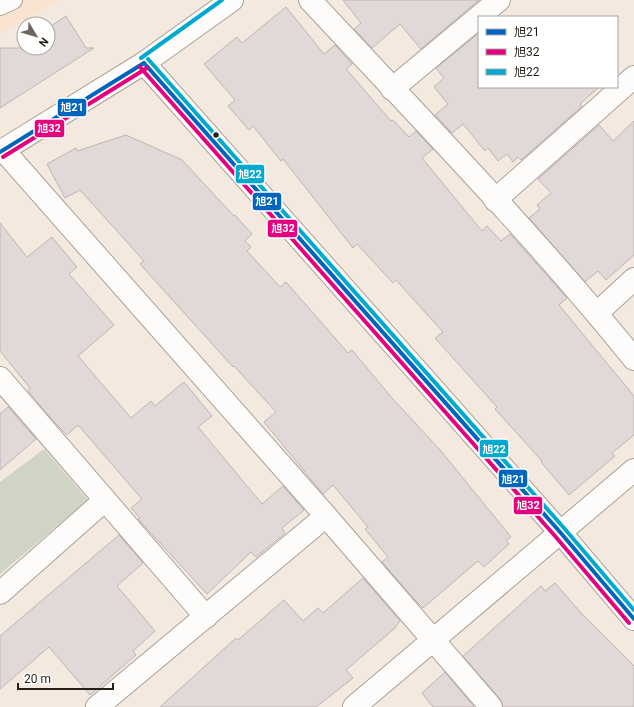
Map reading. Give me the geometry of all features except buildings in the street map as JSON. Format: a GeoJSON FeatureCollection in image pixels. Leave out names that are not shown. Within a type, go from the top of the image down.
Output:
{"type":"FeatureCollection","features":[{"type":"Feature","properties":{"kind":"street"},"geometry":{"type":"LineString","coordinates":[[232,0],[144,63],[2,151],[326,516],[490,707]]}},
{"type":"Feature","properties":{"kind":"street"},"geometry":{"type":"LineString","coordinates":[[310,0],[597,313],[634,359]]}},
{"type":"Feature","properties":{"kind":"street"},"geometry":{"type":"LineString","coordinates":[[480,16],[499,0]]}},
{"type":"Feature","properties":{"kind":"street"},"geometry":{"type":"LineString","coordinates":[[392,88],[478,17]]}},
{"type":"Feature","properties":{"kind":"street"},"geometry":{"type":"LineString","coordinates":[[144,63],[560,532],[634,619]]}},
{"type":"Feature","properties":{"kind":"street"},"geometry":{"type":"LineString","coordinates":[[495,200],[634,77]]}},
{"type":"Feature","properties":{"kind":"street"},"geometry":{"type":"LineString","coordinates":[[597,313],[634,279]]}},
{"type":"Feature","properties":{"kind":"street"},"geometry":{"type":"LineString","coordinates":[[0,378],[206,617]]}},
{"type":"Feature","properties":{"kind":"street"},"geometry":{"type":"LineString","coordinates":[[354,707],[634,470]]}},
{"type":"Feature","properties":{"kind":"street"},"geometry":{"type":"LineString","coordinates":[[0,593],[105,500]]}},
{"type":"Feature","properties":{"kind":"street"},"geometry":{"type":"LineString","coordinates":[[98,707],[326,516]]}},
{"type":"Feature","properties":{"kind":"shaded area"},"geometry":{"type":"Polygon","coordinates":[[[0,0],[61,0],[32,16],[16,16],[16,25],[0,34],[0,0]]]}},
{"type":"Feature","properties":{"kind":"green space"},"geometry":{"type":"Polygon","coordinates":[[[44,449],[88,500],[0,574],[0,482],[44,449]]]}},
{"type":"Feature","properties":{"kind":"transit line","name":"旭22"},"geometry":{"type":"LineString","coordinates":[[141,58],[222,0]]}},
{"type":"Feature","properties":{"kind":"transit line","name":"旭22"},"geometry":{"type":"LineString","coordinates":[[148,59],[564,528],[634,610]]}},
{"type":"Feature","properties":{"kind":"transit line","name":"旭21"},"geometry":{"type":"LineString","coordinates":[[144,63],[560,532],[634,619]]}},
{"type":"Feature","properties":{"kind":"transit line","name":"旭21"},"geometry":{"type":"LineString","coordinates":[[0,152],[144,63]]}},
{"type":"Feature","properties":{"kind":"transit line","name":"旭32"},"geometry":{"type":"LineString","coordinates":[[140,67],[555,536],[629,623]]}},
{"type":"Feature","properties":{"kind":"transit line","name":"旭32"},"geometry":{"type":"LineString","coordinates":[[3,157],[147,68]]}}]}
